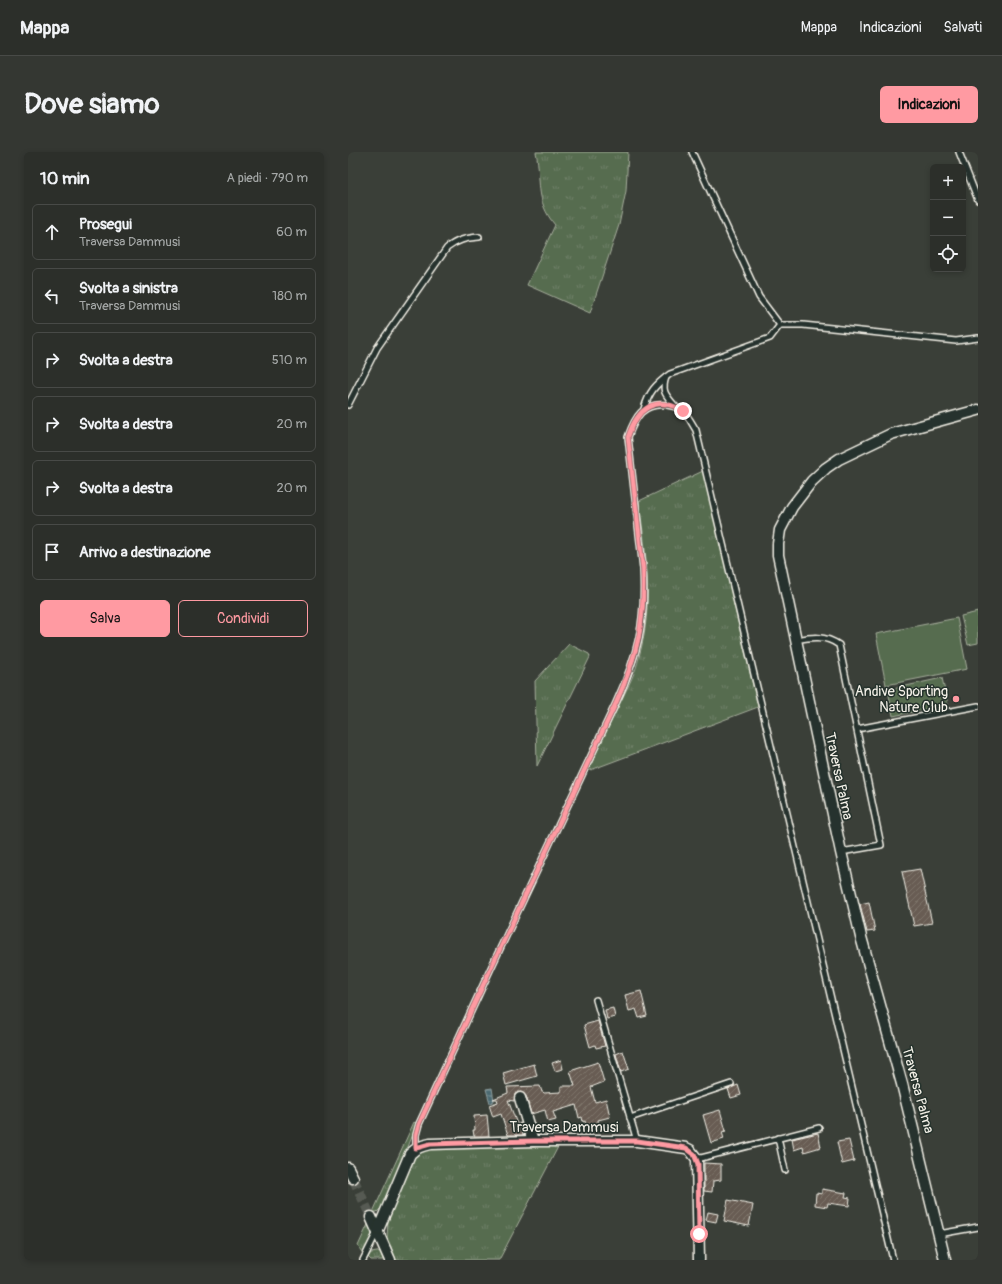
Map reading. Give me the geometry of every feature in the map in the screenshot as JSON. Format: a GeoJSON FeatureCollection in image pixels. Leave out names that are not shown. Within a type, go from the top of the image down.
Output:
{"type":"FeatureCollection","features":[{"type":"Feature","properties":{"kind":"street","name":"Traversa Palma"},"geometry":{"type":"LineString","coordinates":[[945,1260],[902,1084],[861,937],[841,852],[778,555],[778,544],[780,530],[792,507],[812,481],[826,468],[839,459],[892,434],[978,410]]}},
{"type":"Feature","properties":{"kind":"street"},"geometry":{"type":"LineString","coordinates":[[520,1098],[533,1141]]}},
{"type":"Feature","properties":{"kind":"street","name":"Traversa Dammusi"},"geometry":{"type":"LineString","coordinates":[[416,1148],[430,1144],[533,1141],[637,1141],[686,1148],[690,1150],[697,1159]]}},
{"type":"Feature","properties":{"kind":"street"},"geometry":{"type":"LineString","coordinates":[[378,1230],[410,1154],[416,1148]]}},
{"type":"Feature","properties":{"kind":"street"},"geometry":{"type":"LineString","coordinates":[[697,1159],[699,1260]]}},
{"type":"Feature","properties":{"kind":"street"},"geometry":{"type":"LineString","coordinates":[[348,1168],[353,1178]]}},
{"type":"Feature","properties":{"kind":"street"},"geometry":{"type":"LineString","coordinates":[[371,1217],[390,1260]]}},
{"type":"Feature","properties":{"kind":"lane"},"geometry":{"type":"LineString","coordinates":[[692,152],[759,297],[780,325]]}},
{"type":"Feature","properties":{"kind":"lane"},"geometry":{"type":"LineString","coordinates":[[959,152],[978,200]]}},
{"type":"Feature","properties":{"kind":"lane"},"geometry":{"type":"LineString","coordinates":[[348,405],[377,348],[447,248],[454,242],[479,237]]}},
{"type":"Feature","properties":{"kind":"lane"},"geometry":{"type":"LineString","coordinates":[[780,325],[803,325],[956,341],[978,338]]}},
{"type":"Feature","properties":{"kind":"lane"},"geometry":{"type":"LineString","coordinates":[[644,409],[648,395],[656,385],[670,374],[770,338],[780,325]]}},
{"type":"Feature","properties":{"kind":"lane"},"geometry":{"type":"LineString","coordinates":[[666,377],[663,385],[664,393],[675,406],[683,411],[690,419],[696,430],[893,1260]]}},
{"type":"Feature","properties":{"kind":"lane"},"geometry":{"type":"LineString","coordinates":[[416,1148],[416,1135],[419,1124],[500,947],[616,703],[633,661],[640,638],[644,589],[628,437],[638,414],[644,409],[652,404],[675,406]]}},
{"type":"Feature","properties":{"kind":"lane"},"geometry":{"type":"LineString","coordinates":[[796,640],[811,637],[822,638],[833,641],[839,645],[857,729],[881,845],[841,852]]}},
{"type":"Feature","properties":{"kind":"lane"},"geometry":{"type":"LineString","coordinates":[[857,729],[978,706]]}},
{"type":"Feature","properties":{"kind":"lane"},"geometry":{"type":"LineString","coordinates":[[596,1000],[637,1141]]}},
{"type":"Feature","properties":{"kind":"lane"},"geometry":{"type":"LineString","coordinates":[[630,1118],[731,1084]]}},
{"type":"Feature","properties":{"kind":"lane"},"geometry":{"type":"LineString","coordinates":[[697,1159],[819,1128]]}},
{"type":"Feature","properties":{"kind":"lane"},"geometry":{"type":"LineString","coordinates":[[778,1138],[785,1170]]}},
{"type":"Feature","properties":{"kind":"lane"},"geometry":{"type":"LineString","coordinates":[[939,1234],[978,1227]]}},
{"type":"Feature","properties":{"kind":"lane"},"geometry":{"type":"LineString","coordinates":[[363,1260],[373,1243],[378,1230]]}},
{"type":"Feature","properties":{"kind":"green space"},"geometry":{"type":"Polygon","coordinates":[[[536,152],[628,152],[626,191],[619,225],[590,313],[527,285],[555,225],[548,216],[541,198],[536,152]]]}},
{"type":"Feature","properties":{"kind":"green space"},"geometry":{"type":"Polygon","coordinates":[[[703,471],[758,707],[588,771],[634,673],[644,637],[647,579],[639,501],[703,471]]]}},
{"type":"Feature","properties":{"kind":"green space"},"geometry":{"type":"Polygon","coordinates":[[[978,612],[978,643],[968,645],[961,616],[978,612]]]}},
{"type":"Feature","properties":{"kind":"green space"},"geometry":{"type":"Polygon","coordinates":[[[957,618],[967,669],[886,685],[876,634],[957,618]]]}},
{"type":"Feature","properties":{"kind":"green space"},"geometry":{"type":"Polygon","coordinates":[[[569,644],[589,654],[590,657],[537,766],[535,681],[569,644]]]}},
{"type":"Feature","properties":{"kind":"green space"},"geometry":{"type":"Polygon","coordinates":[[[942,678],[948,705],[893,716],[888,690],[942,678]]]}},
{"type":"Feature","properties":{"kind":"green space"},"geometry":{"type":"Polygon","coordinates":[[[414,1122],[417,1124],[386,1203],[377,1212],[373,1212],[414,1122]]]}},
{"type":"Feature","properties":{"kind":"green space"},"geometry":{"type":"Polygon","coordinates":[[[559,1145],[499,1260],[396,1260],[389,1247],[387,1239],[388,1220],[411,1162],[417,1154],[425,1149],[559,1145]]]}},
{"type":"Feature","properties":{"kind":"green space"},"geometry":{"type":"Polygon","coordinates":[[[370,1220],[373,1229],[372,1235],[363,1254],[358,1246],[370,1220]]]}},
{"type":"Feature","properties":{"kind":"green space"},"geometry":{"type":"Polygon","coordinates":[[[383,1251],[387,1260],[371,1260],[368,1257],[371,1253],[383,1251]]]}},
{"type":"Feature","properties":{"kind":"water"},"geometry":{"type":"Polygon","coordinates":[[[492,1088],[494,1101],[490,1103],[486,1089],[492,1088]]]}},
{"type":"Feature","properties":{"kind":"building"},"geometry":{"type":"Polygon","coordinates":[[[920,869],[932,923],[914,926],[902,872],[920,869]]]}},
{"type":"Feature","properties":{"kind":"building"},"geometry":{"type":"Polygon","coordinates":[[[869,902],[875,931],[867,932],[860,904],[869,902]]]}},
{"type":"Feature","properties":{"kind":"building"},"geometry":{"type":"Polygon","coordinates":[[[641,991],[647,1016],[639,1018],[636,1009],[629,1011],[625,995],[641,991]]]}},
{"type":"Feature","properties":{"kind":"building"},"geometry":{"type":"Polygon","coordinates":[[[613,1008],[615,1017],[607,1019],[605,1010],[613,1008]]]}},
{"type":"Feature","properties":{"kind":"building"},"geometry":{"type":"Polygon","coordinates":[[[598,1021],[605,1046],[596,1048],[595,1045],[590,1047],[584,1025],[598,1021]]]}},
{"type":"Feature","properties":{"kind":"building"},"geometry":{"type":"Polygon","coordinates":[[[623,1051],[629,1069],[621,1072],[616,1054],[623,1051]]]}},
{"type":"Feature","properties":{"kind":"building"},"geometry":{"type":"Polygon","coordinates":[[[561,1060],[563,1069],[555,1071],[552,1063],[561,1060]]]}},
{"type":"Feature","properties":{"kind":"building"},"geometry":{"type":"Polygon","coordinates":[[[598,1062],[604,1082],[591,1087],[595,1102],[606,1099],[610,1117],[598,1120],[599,1125],[587,1128],[582,1117],[579,1118],[576,1105],[553,1112],[556,1120],[548,1122],[545,1110],[531,1114],[526,1096],[521,1092],[515,1094],[514,1101],[508,1100],[517,1124],[521,1123],[523,1135],[508,1135],[501,1114],[493,1117],[489,1105],[498,1102],[497,1099],[493,1099],[508,1093],[507,1087],[540,1086],[542,1092],[544,1093],[561,1092],[561,1086],[575,1086],[570,1071],[598,1062]]]}},
{"type":"Feature","properties":{"kind":"building"},"geometry":{"type":"Polygon","coordinates":[[[534,1064],[537,1076],[506,1085],[503,1073],[534,1064]]]}},
{"type":"Feature","properties":{"kind":"building"},"geometry":{"type":"Polygon","coordinates":[[[738,1085],[741,1095],[731,1098],[728,1089],[738,1085]]]}},
{"type":"Feature","properties":{"kind":"building"},"geometry":{"type":"Polygon","coordinates":[[[720,1110],[726,1131],[722,1132],[724,1139],[711,1143],[703,1115],[720,1110]]]}},
{"type":"Feature","properties":{"kind":"building"},"geometry":{"type":"Polygon","coordinates":[[[487,1115],[489,1136],[474,1136],[474,1116],[487,1115]]]}},
{"type":"Feature","properties":{"kind":"building"},"geometry":{"type":"Polygon","coordinates":[[[818,1133],[821,1147],[804,1152],[803,1147],[794,1150],[792,1139],[818,1133]]]}},
{"type":"Feature","properties":{"kind":"building"},"geometry":{"type":"Polygon","coordinates":[[[849,1140],[854,1161],[842,1164],[837,1142],[849,1140]]]}},
{"type":"Feature","properties":{"kind":"building"},"geometry":{"type":"Polygon","coordinates":[[[704,1163],[721,1164],[721,1180],[713,1181],[712,1192],[704,1191],[704,1163]]]}},
{"type":"Feature","properties":{"kind":"building"},"geometry":{"type":"Polygon","coordinates":[[[822,1189],[846,1193],[845,1197],[850,1198],[849,1206],[828,1203],[827,1207],[815,1205],[816,1193],[822,1194],[822,1189]]]}},
{"type":"Feature","properties":{"kind":"building"},"geometry":{"type":"Polygon","coordinates":[[[728,1200],[753,1205],[749,1226],[724,1221],[728,1200]]]}},
{"type":"Feature","properties":{"kind":"building"},"geometry":{"type":"Polygon","coordinates":[[[708,1212],[718,1214],[716,1222],[706,1220],[708,1212]]]}},
{"type":"Feature","properties":{"kind":"tunnel"},"geometry":{"type":"LineString","coordinates":[[353,1178],[371,1217]]}},
{"type":"Feature","properties":{"kind":"place","name":"Andive Sporting Nature Club"},"geometry":{"type":"Point","coordinates":[956,699]}},
{"type":"Feature","properties":{"kind":"route"},"geometry":{"type":"LineString","coordinates":[[683,411],[675,406],[652,404],[638,414],[631,428],[628,437],[644,589],[640,638],[633,661],[616,703],[419,1124],[416,1135],[416,1148],[422,1145],[430,1144],[533,1141],[637,1141],[686,1148],[694,1154],[698,1164],[699,1234]]}}]}
